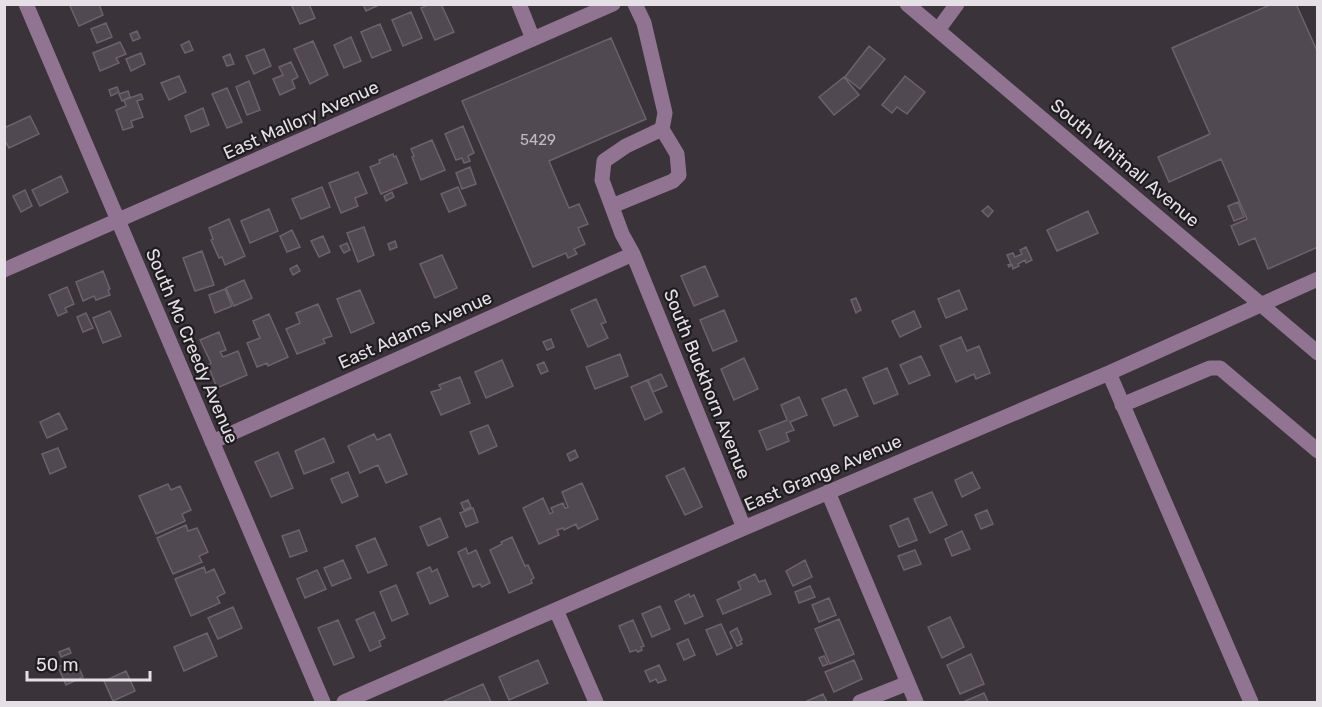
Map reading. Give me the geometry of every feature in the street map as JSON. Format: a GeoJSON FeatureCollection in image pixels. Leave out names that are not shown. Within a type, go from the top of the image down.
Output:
{"type":"FeatureCollection","features":[{"type":"Feature","properties":{"kind":"street","name":"South Mc Creedy Avenue"},"geometry":{"type":"LineString","coordinates":[[26,4],[323,702]]}},
{"type":"Feature","properties":{"kind":"street"},"geometry":{"type":"LineString","coordinates":[[519,4],[533,39]]}},
{"type":"Feature","properties":{"kind":"street","name":"East Mallory Avenue"},"geometry":{"type":"LineString","coordinates":[[4,270],[613,4]]}},
{"type":"Feature","properties":{"kind":"street"},"geometry":{"type":"LineString","coordinates":[[612,207],[674,181],[679,175],[677,154],[662,129],[665,113],[644,22],[635,4]]}},
{"type":"Feature","properties":{"kind":"street","name":"South Whitnall Avenue"},"geometry":{"type":"LineString","coordinates":[[907,4],[1317,353]]}},
{"type":"Feature","properties":{"kind":"street"},"geometry":{"type":"LineString","coordinates":[[938,30],[957,4]]}},
{"type":"Feature","properties":{"kind":"street","name":"South Buckhorn Avenue"},"geometry":{"type":"LineString","coordinates":[[662,129],[626,146],[604,161],[602,180],[622,234],[633,254],[744,528]]}},
{"type":"Feature","properties":{"kind":"street","name":"East Adams Avenue"},"geometry":{"type":"LineString","coordinates":[[212,442],[633,254]]}},
{"type":"Feature","properties":{"kind":"street","name":"East Grange Avenue"},"geometry":{"type":"LineString","coordinates":[[344,702],[744,528],[1109,373],[1317,279]]}},
{"type":"Feature","properties":{"kind":"street"},"geometry":{"type":"LineString","coordinates":[[1122,405],[1210,368],[1220,369],[1317,451]]}},
{"type":"Feature","properties":{"kind":"street"},"geometry":{"type":"LineString","coordinates":[[1109,373],[1251,702]]}},
{"type":"Feature","properties":{"kind":"street"},"geometry":{"type":"LineString","coordinates":[[828,492],[916,702]]}},
{"type":"Feature","properties":{"kind":"street"},"geometry":{"type":"LineString","coordinates":[[556,610],[596,702]]}},
{"type":"Feature","properties":{"kind":"street"},"geometry":{"type":"LineString","coordinates":[[860,702],[908,683]]}},
{"type":"Feature","properties":{"kind":"building"},"geometry":{"type":"Polygon","coordinates":[[[99,4],[103,15],[79,26],[70,6],[99,4]]]}},
{"type":"Feature","properties":{"kind":"building"},"geometry":{"type":"Polygon","coordinates":[[[291,4],[309,4],[315,18],[300,24],[291,4]]]}},
{"type":"Feature","properties":{"kind":"building"},"geometry":{"type":"Polygon","coordinates":[[[363,4],[379,4],[379,5],[366,11],[363,4]]]}},
{"type":"Feature","properties":{"kind":"building"},"geometry":{"type":"Polygon","coordinates":[[[430,4],[441,4],[454,32],[435,40],[421,8],[430,4]]]}},
{"type":"Feature","properties":{"kind":"building"},"geometry":{"type":"Polygon","coordinates":[[[1272,4],[1296,4],[1318,53],[1318,247],[1268,269],[1255,238],[1239,245],[1231,226],[1247,219],[1221,159],[1169,182],[1158,157],[1210,134],[1172,48],[1272,4]]]}},
{"type":"Feature","properties":{"kind":"building"},"geometry":{"type":"Polygon","coordinates":[[[411,12],[422,38],[403,46],[392,20],[411,12]]]}},
{"type":"Feature","properties":{"kind":"building"},"geometry":{"type":"Polygon","coordinates":[[[106,23],[112,37],[97,43],[91,29],[106,23]]]}},
{"type":"Feature","properties":{"kind":"building"},"geometry":{"type":"Polygon","coordinates":[[[380,24],[391,50],[372,58],[361,32],[380,24]]]}},
{"type":"Feature","properties":{"kind":"building"},"geometry":{"type":"Polygon","coordinates":[[[137,31],[140,38],[133,41],[130,34],[137,31]]]}},
{"type":"Feature","properties":{"kind":"building"},"geometry":{"type":"Polygon","coordinates":[[[351,37],[361,61],[344,68],[334,45],[351,37]]]}},
{"type":"Feature","properties":{"kind":"building"},"geometry":{"type":"Polygon","coordinates":[[[611,38],[646,119],[549,161],[569,208],[579,204],[588,224],[578,228],[585,244],[574,249],[577,254],[568,258],[566,253],[533,267],[462,101],[611,38]]]}},
{"type":"Feature","properties":{"kind":"building"},"geometry":{"type":"Polygon","coordinates":[[[189,41],[193,50],[185,53],[181,45],[189,41]]]}},
{"type":"Feature","properties":{"kind":"building"},"geometry":{"type":"Polygon","coordinates":[[[313,41],[328,75],[310,84],[294,49],[313,41]]]}},
{"type":"Feature","properties":{"kind":"building"},"geometry":{"type":"Polygon","coordinates":[[[120,42],[126,54],[116,58],[119,63],[100,71],[93,53],[120,42]]]}},
{"type":"Feature","properties":{"kind":"building"},"geometry":{"type":"Polygon","coordinates":[[[869,46],[885,59],[860,89],[845,77],[869,46]]]}},
{"type":"Feature","properties":{"kind":"building"},"geometry":{"type":"Polygon","coordinates":[[[264,49],[271,66],[254,74],[246,56],[264,49]]]}},
{"type":"Feature","properties":{"kind":"building"},"geometry":{"type":"Polygon","coordinates":[[[141,53],[145,64],[131,71],[126,59],[141,53]]]}},
{"type":"Feature","properties":{"kind":"building"},"geometry":{"type":"Polygon","coordinates":[[[230,54],[234,64],[227,66],[223,57],[230,54]]]}},
{"type":"Feature","properties":{"kind":"building"},"geometry":{"type":"Polygon","coordinates":[[[291,62],[298,77],[292,80],[295,88],[280,95],[273,79],[283,75],[279,67],[291,62]]]}},
{"type":"Feature","properties":{"kind":"building"},"geometry":{"type":"Polygon","coordinates":[[[179,76],[186,92],[169,100],[161,83],[179,76]]]}},
{"type":"Feature","properties":{"kind":"building"},"geometry":{"type":"Polygon","coordinates":[[[905,76],[925,92],[907,114],[897,107],[892,113],[882,105],[905,76]]]}},
{"type":"Feature","properties":{"kind":"building"},"geometry":{"type":"Polygon","coordinates":[[[844,77],[859,95],[834,115],[819,97],[844,77]]]}},
{"type":"Feature","properties":{"kind":"building"},"geometry":{"type":"Polygon","coordinates":[[[249,81],[260,110],[247,115],[236,87],[249,81]]]}},
{"type":"Feature","properties":{"kind":"building"},"geometry":{"type":"Polygon","coordinates":[[[117,87],[119,92],[111,96],[109,90],[117,87]]]}},
{"type":"Feature","properties":{"kind":"building"},"geometry":{"type":"Polygon","coordinates":[[[227,88],[242,122],[227,128],[212,94],[227,88]]]}},
{"type":"Feature","properties":{"kind":"building"},"geometry":{"type":"Polygon","coordinates":[[[128,91],[130,97],[122,101],[119,94],[128,91]]]}},
{"type":"Feature","properties":{"kind":"building"},"geometry":{"type":"Polygon","coordinates":[[[141,94],[143,99],[137,101],[143,117],[131,121],[133,127],[123,130],[116,110],[126,106],[124,100],[141,94]]]}},
{"type":"Feature","properties":{"kind":"building"},"geometry":{"type":"Polygon","coordinates":[[[203,108],[209,125],[191,132],[185,116],[203,108]]]}},
{"type":"Feature","properties":{"kind":"building"},"geometry":{"type":"Polygon","coordinates":[[[30,116],[39,134],[9,148],[4,139],[4,128],[30,116]]]}},
{"type":"Feature","properties":{"kind":"building"},"geometry":{"type":"Polygon","coordinates":[[[463,126],[474,153],[468,156],[470,161],[464,163],[462,158],[456,160],[445,134],[463,126]]]}},
{"type":"Feature","properties":{"kind":"building"},"geometry":{"type":"Polygon","coordinates":[[[432,140],[445,170],[421,180],[411,149],[432,140]]]}},
{"type":"Feature","properties":{"kind":"building"},"geometry":{"type":"Polygon","coordinates":[[[393,154],[394,157],[396,156],[407,183],[381,194],[370,167],[393,154]]]}},
{"type":"Feature","properties":{"kind":"building"},"geometry":{"type":"Polygon","coordinates":[[[470,167],[476,184],[462,189],[456,173],[470,167]]]}},
{"type":"Feature","properties":{"kind":"building"},"geometry":{"type":"Polygon","coordinates":[[[358,172],[367,193],[355,198],[358,206],[341,213],[329,183],[358,172]]]}},
{"type":"Feature","properties":{"kind":"building"},"geometry":{"type":"Polygon","coordinates":[[[61,176],[68,192],[40,206],[32,190],[61,176]]]}},
{"type":"Feature","properties":{"kind":"building"},"geometry":{"type":"Polygon","coordinates":[[[322,187],[330,207],[301,219],[292,199],[322,187]]]}},
{"type":"Feature","properties":{"kind":"building"},"geometry":{"type":"Polygon","coordinates":[[[458,187],[466,205],[449,212],[441,194],[458,187]]]}},
{"type":"Feature","properties":{"kind":"building"},"geometry":{"type":"Polygon","coordinates":[[[25,190],[32,206],[21,212],[13,196],[25,190]]]}},
{"type":"Feature","properties":{"kind":"building"},"geometry":{"type":"Polygon","coordinates":[[[392,192],[394,197],[386,201],[384,196],[392,192]]]}},
{"type":"Feature","properties":{"kind":"building"},"geometry":{"type":"Polygon","coordinates":[[[1238,202],[1244,217],[1234,221],[1228,206],[1238,202]]]}},
{"type":"Feature","properties":{"kind":"building"},"geometry":{"type":"Polygon","coordinates":[[[988,206],[993,211],[988,217],[982,211],[988,206]]]}},
{"type":"Feature","properties":{"kind":"building"},"geometry":{"type":"Polygon","coordinates":[[[269,209],[278,231],[250,243],[241,221],[269,209]]]}},
{"type":"Feature","properties":{"kind":"building"},"geometry":{"type":"Polygon","coordinates":[[[1088,211],[1098,233],[1057,251],[1047,230],[1088,211]]]}},
{"type":"Feature","properties":{"kind":"building"},"geometry":{"type":"Polygon","coordinates":[[[229,219],[245,256],[225,265],[222,257],[219,258],[211,240],[213,239],[209,228],[229,219]]]}},
{"type":"Feature","properties":{"kind":"building"},"geometry":{"type":"Polygon","coordinates":[[[364,227],[374,255],[358,262],[347,233],[364,227]]]}},
{"type":"Feature","properties":{"kind":"building"},"geometry":{"type":"Polygon","coordinates":[[[292,230],[300,247],[287,252],[280,236],[292,230]]]}},
{"type":"Feature","properties":{"kind":"building"},"geometry":{"type":"Polygon","coordinates":[[[323,236],[330,252],[319,257],[311,241],[323,236]]]}},
{"type":"Feature","properties":{"kind":"building"},"geometry":{"type":"Polygon","coordinates":[[[395,241],[397,247],[390,250],[388,244],[395,241]]]}},
{"type":"Feature","properties":{"kind":"building"},"geometry":{"type":"Polygon","coordinates":[[[347,243],[350,250],[344,253],[340,246],[347,243]]]}},
{"type":"Feature","properties":{"kind":"building"},"geometry":{"type":"Polygon","coordinates":[[[1026,247],[1032,260],[1026,263],[1025,260],[1013,269],[1012,265],[1009,267],[1008,265],[1011,264],[1007,255],[1013,253],[1015,257],[1022,254],[1020,250],[1026,247]]]}},
{"type":"Feature","properties":{"kind":"building"},"geometry":{"type":"Polygon","coordinates":[[[202,251],[214,285],[195,291],[183,258],[202,251]]]}},
{"type":"Feature","properties":{"kind":"building"},"geometry":{"type":"Polygon","coordinates":[[[442,255],[457,288],[435,298],[420,264],[442,255]]]}},
{"type":"Feature","properties":{"kind":"building"},"geometry":{"type":"Polygon","coordinates":[[[297,265],[300,271],[293,275],[290,269],[297,265]]]}},
{"type":"Feature","properties":{"kind":"building"},"geometry":{"type":"Polygon","coordinates":[[[705,266],[718,296],[694,306],[681,276],[705,266]]]}},
{"type":"Feature","properties":{"kind":"building"},"geometry":{"type":"Polygon","coordinates":[[[103,271],[110,295],[96,300],[94,296],[83,301],[76,282],[103,271]]]}},
{"type":"Feature","properties":{"kind":"building"},"geometry":{"type":"Polygon","coordinates":[[[244,280],[252,298],[234,306],[226,288],[244,280]]]}},
{"type":"Feature","properties":{"kind":"building"},"geometry":{"type":"Polygon","coordinates":[[[67,287],[74,304],[65,308],[67,312],[58,316],[49,295],[67,287]]]}},
{"type":"Feature","properties":{"kind":"building"},"geometry":{"type":"Polygon","coordinates":[[[225,289],[232,306],[215,313],[209,295],[225,289]]]}},
{"type":"Feature","properties":{"kind":"building"},"geometry":{"type":"Polygon","coordinates":[[[360,290],[374,323],[351,333],[337,299],[360,290]]]}},
{"type":"Feature","properties":{"kind":"building"},"geometry":{"type":"Polygon","coordinates":[[[959,290],[967,309],[946,318],[938,299],[959,290]]]}},
{"type":"Feature","properties":{"kind":"building"},"geometry":{"type":"Polygon","coordinates":[[[856,298],[861,310],[856,313],[851,300],[856,298]]]}},
{"type":"Feature","properties":{"kind":"building"},"geometry":{"type":"Polygon","coordinates":[[[596,299],[606,322],[601,324],[608,338],[588,347],[571,310],[596,299]]]}},
{"type":"Feature","properties":{"kind":"building"},"geometry":{"type":"Polygon","coordinates":[[[318,304],[332,336],[323,339],[325,343],[297,354],[286,329],[300,323],[296,313],[318,304]]]}},
{"type":"Feature","properties":{"kind":"building"},"geometry":{"type":"Polygon","coordinates":[[[724,310],[737,341],[713,351],[700,320],[724,310]]]}},
{"type":"Feature","properties":{"kind":"building"},"geometry":{"type":"Polygon","coordinates":[[[110,311],[121,336],[103,343],[93,318],[110,311]]]}},
{"type":"Feature","properties":{"kind":"building"},"geometry":{"type":"Polygon","coordinates":[[[914,311],[921,327],[900,337],[892,321],[914,311]]]}},
{"type":"Feature","properties":{"kind":"building"},"geometry":{"type":"Polygon","coordinates":[[[86,313],[93,328],[83,332],[77,317],[86,313]]]}},
{"type":"Feature","properties":{"kind":"building"},"geometry":{"type":"Polygon","coordinates":[[[269,314],[288,357],[268,366],[267,363],[257,367],[247,343],[260,338],[253,321],[269,314]]]}},
{"type":"Feature","properties":{"kind":"building"},"geometry":{"type":"Polygon","coordinates":[[[219,332],[226,350],[220,352],[223,357],[238,351],[247,375],[217,388],[208,365],[211,363],[200,340],[219,332]]]}},
{"type":"Feature","properties":{"kind":"building"},"geometry":{"type":"Polygon","coordinates":[[[961,337],[967,351],[979,346],[990,373],[976,379],[974,374],[956,382],[940,346],[961,337]]]}},
{"type":"Feature","properties":{"kind":"building"},"geometry":{"type":"Polygon","coordinates":[[[551,339],[554,347],[547,350],[543,342],[551,339]]]}},
{"type":"Feature","properties":{"kind":"building"},"geometry":{"type":"Polygon","coordinates":[[[620,354],[628,376],[595,389],[586,367],[620,354]]]}},
{"type":"Feature","properties":{"kind":"building"},"geometry":{"type":"Polygon","coordinates":[[[921,356],[930,375],[909,384],[900,365],[921,356]]]}},
{"type":"Feature","properties":{"kind":"building"},"geometry":{"type":"Polygon","coordinates":[[[744,358],[758,389],[734,400],[721,369],[744,358]]]}},
{"type":"Feature","properties":{"kind":"building"},"geometry":{"type":"Polygon","coordinates":[[[502,360],[513,386],[486,398],[475,372],[502,360]]]}},
{"type":"Feature","properties":{"kind":"building"},"geometry":{"type":"Polygon","coordinates":[[[544,362],[548,371],[541,374],[537,365],[544,362]]]}},
{"type":"Feature","properties":{"kind":"building"},"geometry":{"type":"Polygon","coordinates":[[[887,368],[898,394],[874,404],[863,378],[887,368]]]}},
{"type":"Feature","properties":{"kind":"building"},"geometry":{"type":"Polygon","coordinates":[[[661,374],[667,386],[653,392],[648,380],[661,374]]]}},
{"type":"Feature","properties":{"kind":"building"},"geometry":{"type":"Polygon","coordinates":[[[460,377],[470,403],[441,415],[431,392],[441,389],[439,385],[460,377]]]}},
{"type":"Feature","properties":{"kind":"building"},"geometry":{"type":"Polygon","coordinates":[[[647,380],[662,412],[645,420],[631,387],[647,380]]]}},
{"type":"Feature","properties":{"kind":"building"},"geometry":{"type":"Polygon","coordinates":[[[846,389],[858,416],[834,426],[822,399],[846,389]]]}},
{"type":"Feature","properties":{"kind":"building"},"geometry":{"type":"Polygon","coordinates":[[[799,397],[807,415],[790,422],[794,430],[786,433],[789,441],[767,450],[759,431],[787,420],[781,405],[799,397]]]}},
{"type":"Feature","properties":{"kind":"building"},"geometry":{"type":"Polygon","coordinates":[[[59,413],[67,429],[47,438],[40,422],[59,413]]]}},
{"type":"Feature","properties":{"kind":"building"},"geometry":{"type":"Polygon","coordinates":[[[488,425],[497,446],[479,454],[470,432],[488,425]]]}},
{"type":"Feature","properties":{"kind":"building"},"geometry":{"type":"Polygon","coordinates":[[[374,434],[377,440],[390,434],[407,474],[386,483],[378,465],[360,473],[348,446],[374,434]]]}},
{"type":"Feature","properties":{"kind":"building"},"geometry":{"type":"Polygon","coordinates":[[[324,438],[334,462],[304,474],[295,451],[324,438]]]}},
{"type":"Feature","properties":{"kind":"building"},"geometry":{"type":"Polygon","coordinates":[[[58,448],[66,467],[50,474],[42,454],[58,448]]]}},
{"type":"Feature","properties":{"kind":"building"},"geometry":{"type":"Polygon","coordinates":[[[575,450],[578,457],[570,461],[567,454],[575,450]]]}},
{"type":"Feature","properties":{"kind":"building"},"geometry":{"type":"Polygon","coordinates":[[[278,452],[293,488],[271,497],[255,462],[278,452]]]}},
{"type":"Feature","properties":{"kind":"building"},"geometry":{"type":"Polygon","coordinates":[[[684,468],[702,507],[685,515],[666,476],[684,468]]]}},
{"type":"Feature","properties":{"kind":"building"},"geometry":{"type":"Polygon","coordinates":[[[348,472],[358,496],[342,503],[331,479],[348,472]]]}},
{"type":"Feature","properties":{"kind":"building"},"geometry":{"type":"Polygon","coordinates":[[[972,472],[980,488],[962,497],[955,480],[972,472]]]}},
{"type":"Feature","properties":{"kind":"building"},"geometry":{"type":"Polygon","coordinates":[[[582,483],[598,519],[578,529],[576,524],[564,530],[563,528],[557,530],[559,535],[539,544],[523,508],[543,498],[550,514],[553,512],[551,508],[563,503],[565,508],[568,507],[562,492],[582,483]]]}},
{"type":"Feature","properties":{"kind":"building"},"geometry":{"type":"Polygon","coordinates":[[[168,484],[171,490],[180,486],[191,510],[182,514],[185,521],[156,534],[139,496],[168,484]]]}},
{"type":"Feature","properties":{"kind":"building"},"geometry":{"type":"Polygon","coordinates":[[[932,492],[947,525],[930,533],[914,499],[932,492]]]}},
{"type":"Feature","properties":{"kind":"building"},"geometry":{"type":"Polygon","coordinates":[[[468,500],[471,507],[464,510],[461,503],[468,500]]]}},
{"type":"Feature","properties":{"kind":"building"},"geometry":{"type":"Polygon","coordinates":[[[473,508],[478,522],[466,527],[460,513],[473,508]]]}},
{"type":"Feature","properties":{"kind":"building"},"geometry":{"type":"Polygon","coordinates":[[[987,510],[993,524],[981,529],[975,515],[987,510]]]}},
{"type":"Feature","properties":{"kind":"building"},"geometry":{"type":"Polygon","coordinates":[[[440,518],[448,537],[428,546],[420,527],[440,518]]]}},
{"type":"Feature","properties":{"kind":"building"},"geometry":{"type":"Polygon","coordinates":[[[908,518],[917,540],[899,547],[890,526],[908,518]]]}},
{"type":"Feature","properties":{"kind":"building"},"geometry":{"type":"Polygon","coordinates":[[[186,525],[188,531],[197,528],[208,552],[199,556],[202,562],[173,574],[157,538],[186,525]]]}},
{"type":"Feature","properties":{"kind":"building"},"geometry":{"type":"Polygon","coordinates":[[[299,530],[307,551],[290,557],[282,536],[299,530]]]}},
{"type":"Feature","properties":{"kind":"building"},"geometry":{"type":"Polygon","coordinates":[[[962,531],[970,549],[952,556],[945,539],[962,531]]]}},
{"type":"Feature","properties":{"kind":"building"},"geometry":{"type":"Polygon","coordinates":[[[512,537],[525,566],[528,565],[534,578],[531,580],[532,583],[509,593],[490,550],[512,537]]]}},
{"type":"Feature","properties":{"kind":"building"},"geometry":{"type":"Polygon","coordinates":[[[375,538],[387,565],[368,573],[356,546],[375,538]]]}},
{"type":"Feature","properties":{"kind":"building"},"geometry":{"type":"Polygon","coordinates":[[[466,548],[468,554],[476,550],[490,583],[482,587],[480,584],[473,587],[458,552],[466,548]]]}},
{"type":"Feature","properties":{"kind":"building"},"geometry":{"type":"Polygon","coordinates":[[[915,550],[921,564],[904,570],[898,556],[915,550]]]}},
{"type":"Feature","properties":{"kind":"building"},"geometry":{"type":"Polygon","coordinates":[[[343,560],[351,578],[332,586],[324,568],[343,560]]]}},
{"type":"Feature","properties":{"kind":"building"},"geometry":{"type":"Polygon","coordinates":[[[805,560],[812,577],[793,586],[786,571],[805,560]]]}},
{"type":"Feature","properties":{"kind":"building"},"geometry":{"type":"Polygon","coordinates":[[[204,567],[206,573],[214,569],[225,593],[217,597],[220,603],[191,616],[175,579],[204,567]]]}},
{"type":"Feature","properties":{"kind":"building"},"geometry":{"type":"Polygon","coordinates":[[[430,567],[432,572],[437,569],[448,596],[430,604],[417,573],[430,567]]]}},
{"type":"Feature","properties":{"kind":"building"},"geometry":{"type":"Polygon","coordinates":[[[317,570],[326,589],[305,598],[297,579],[317,570]]]}},
{"type":"Feature","properties":{"kind":"building"},"geometry":{"type":"Polygon","coordinates":[[[755,574],[759,582],[765,580],[771,594],[723,614],[717,600],[741,589],[738,582],[755,574]]]}},
{"type":"Feature","properties":{"kind":"building"},"geometry":{"type":"Polygon","coordinates":[[[396,585],[408,614],[392,621],[380,592],[396,585]]]}},
{"type":"Feature","properties":{"kind":"building"},"geometry":{"type":"Polygon","coordinates":[[[810,586],[815,597],[799,603],[795,592],[810,586]]]}},
{"type":"Feature","properties":{"kind":"building"},"geometry":{"type":"Polygon","coordinates":[[[689,594],[690,597],[694,595],[703,616],[685,624],[675,601],[689,594]]]}},
{"type":"Feature","properties":{"kind":"building"},"geometry":{"type":"Polygon","coordinates":[[[829,598],[836,615],[819,622],[812,605],[829,598]]]}},
{"type":"Feature","properties":{"kind":"building"},"geometry":{"type":"Polygon","coordinates":[[[660,606],[670,629],[652,637],[642,614],[660,606]]]}},
{"type":"Feature","properties":{"kind":"building"},"geometry":{"type":"Polygon","coordinates":[[[233,607],[242,628],[218,639],[208,618],[233,607]]]}},
{"type":"Feature","properties":{"kind":"building"},"geometry":{"type":"Polygon","coordinates":[[[374,612],[385,638],[379,641],[381,646],[370,651],[356,620],[374,612]]]}},
{"type":"Feature","properties":{"kind":"building"},"geometry":{"type":"Polygon","coordinates":[[[950,617],[964,647],[942,658],[928,627],[950,617]]]}},
{"type":"Feature","properties":{"kind":"building"},"geometry":{"type":"Polygon","coordinates":[[[839,619],[854,654],[830,664],[815,629],[839,619]]]}},
{"type":"Feature","properties":{"kind":"building"},"geometry":{"type":"Polygon","coordinates":[[[338,620],[354,657],[334,665],[318,628],[338,620]]]}},
{"type":"Feature","properties":{"kind":"building"},"geometry":{"type":"Polygon","coordinates":[[[633,620],[644,646],[638,652],[636,650],[630,652],[619,626],[633,620]]]}},
{"type":"Feature","properties":{"kind":"building"},"geometry":{"type":"Polygon","coordinates":[[[721,624],[732,648],[717,655],[706,630],[721,624]]]}},
{"type":"Feature","properties":{"kind":"building"},"geometry":{"type":"Polygon","coordinates":[[[737,628],[742,644],[737,646],[730,632],[737,628]]]}},
{"type":"Feature","properties":{"kind":"building"},"geometry":{"type":"Polygon","coordinates":[[[207,633],[217,656],[184,671],[174,647],[207,633]]]}},
{"type":"Feature","properties":{"kind":"building"},"geometry":{"type":"Polygon","coordinates":[[[688,639],[695,655],[684,660],[677,644],[688,639]]]}},
{"type":"Feature","properties":{"kind":"building"},"geometry":{"type":"Polygon","coordinates":[[[69,648],[71,653],[61,657],[59,652],[69,648]]]}},
{"type":"Feature","properties":{"kind":"building"},"geometry":{"type":"Polygon","coordinates":[[[971,654],[984,684],[960,694],[947,665],[971,654]]]}},
{"type":"Feature","properties":{"kind":"building"},"geometry":{"type":"Polygon","coordinates":[[[824,656],[828,664],[823,666],[819,658],[824,656]]]}},
{"type":"Feature","properties":{"kind":"building"},"geometry":{"type":"Polygon","coordinates":[[[75,660],[83,677],[66,685],[58,667],[75,660]]]}},
{"type":"Feature","properties":{"kind":"building"},"geometry":{"type":"Polygon","coordinates":[[[538,660],[548,683],[509,700],[499,677],[538,660]]]}},
{"type":"Feature","properties":{"kind":"building"},"geometry":{"type":"Polygon","coordinates":[[[854,660],[862,679],[834,692],[825,672],[854,660]]]}},
{"type":"Feature","properties":{"kind":"building"},"geometry":{"type":"Polygon","coordinates":[[[659,665],[666,680],[658,683],[656,679],[650,682],[645,671],[659,665]]]}},
{"type":"Feature","properties":{"kind":"building"},"geometry":{"type":"Polygon","coordinates":[[[126,671],[135,691],[113,701],[104,681],[126,671]]]}},
{"type":"Feature","properties":{"kind":"building"},"geometry":{"type":"Polygon","coordinates":[[[483,684],[491,702],[444,701],[483,684]]]}},
{"type":"Feature","properties":{"kind":"building"},"geometry":{"type":"Polygon","coordinates":[[[984,693],[988,702],[963,702],[984,693]]]}},
{"type":"Feature","properties":{"kind":"building"},"geometry":{"type":"Polygon","coordinates":[[[823,694],[827,702],[807,701],[823,694]]]}}]}
